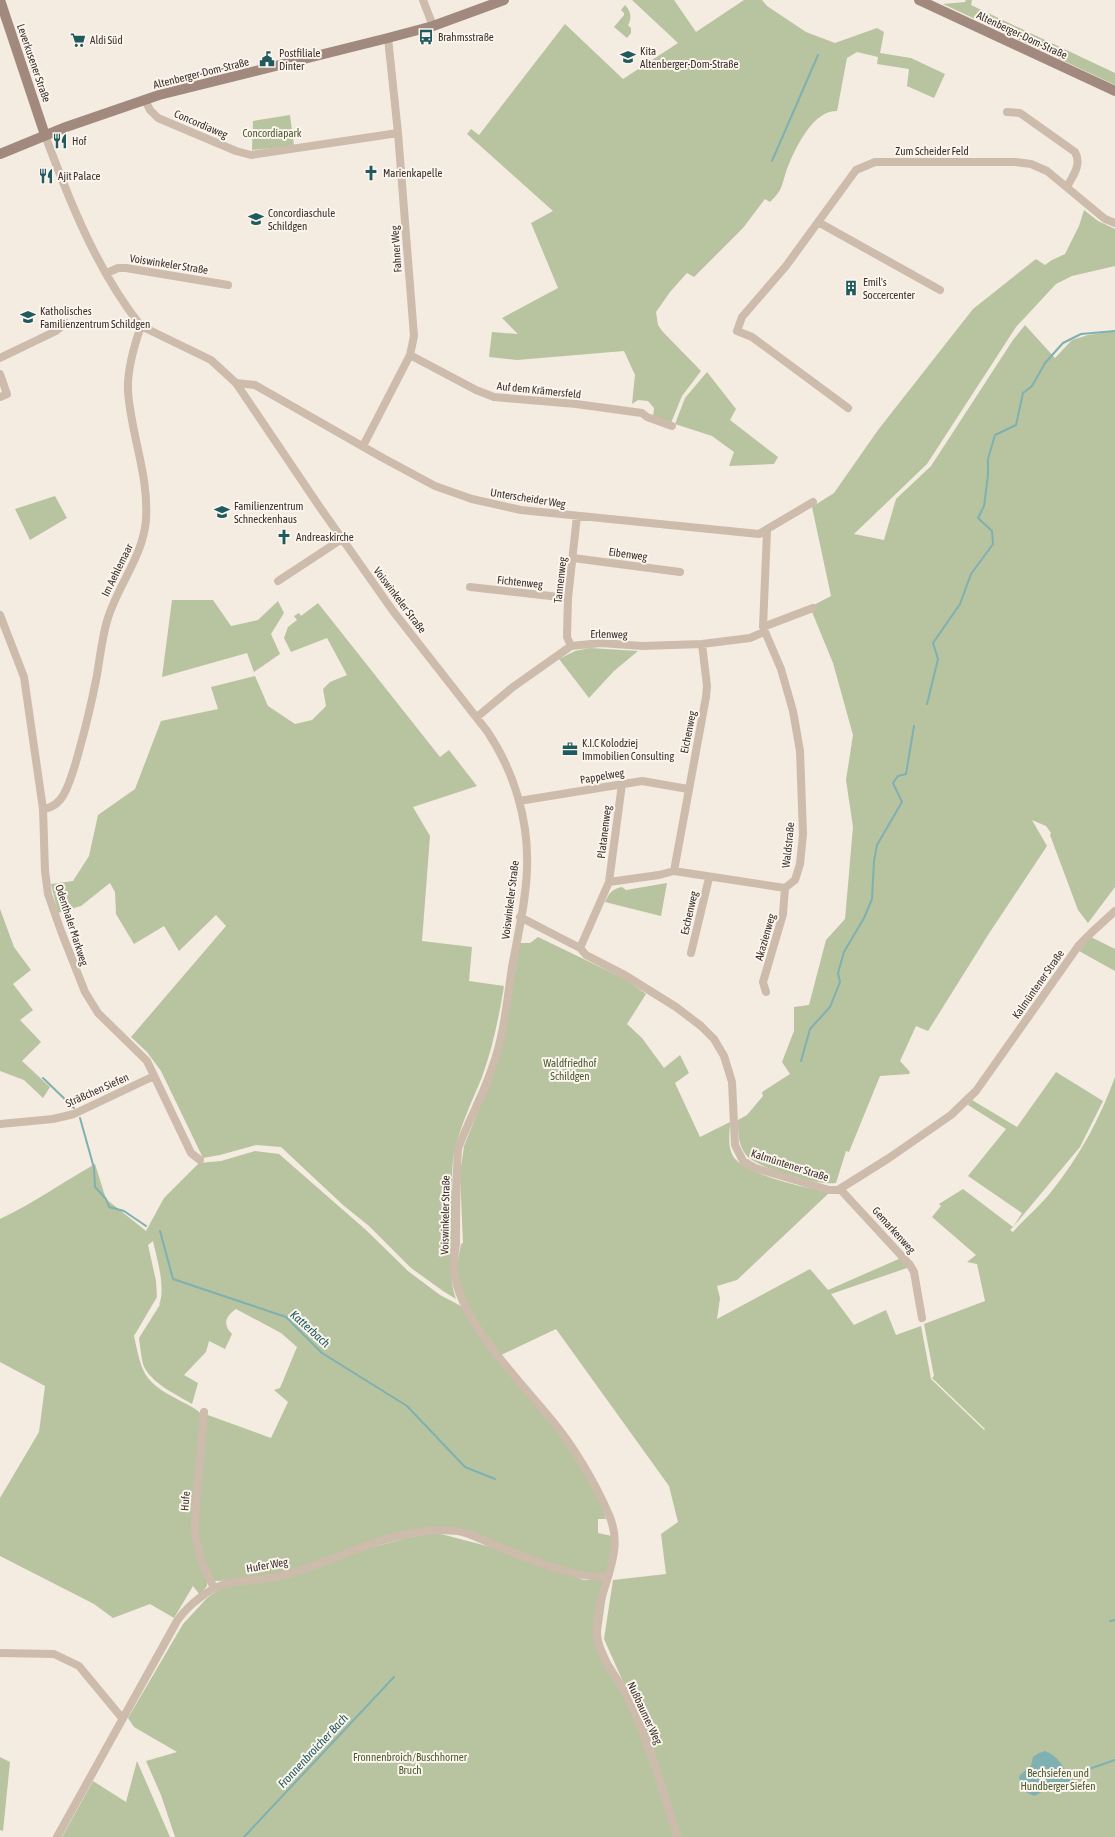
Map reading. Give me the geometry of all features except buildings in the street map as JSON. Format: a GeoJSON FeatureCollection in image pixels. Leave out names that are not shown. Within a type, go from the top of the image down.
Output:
{"type":"FeatureCollection","features":[{"type":"Feature","properties":{"kind":"main road","name":"Leverkusener Straße"},"geometry":{"type":"LineString","coordinates":[[0,0],[3,23],[45,135]]}},
{"type":"Feature","properties":{"kind":"main road","name":"Altenberger-Dom-Straße"},"geometry":{"type":"LineString","coordinates":[[0,154],[45,135],[146,100],[202,84],[433,26],[504,0]]}},
{"type":"Feature","properties":{"kind":"main road","name":"Altenberger-Dom-Straße"},"geometry":{"type":"LineString","coordinates":[[920,0],[932,3],[1115,91]]}},
{"type":"Feature","properties":{"kind":"street"},"geometry":{"type":"LineString","coordinates":[[424,0],[433,26]]}},
{"type":"Feature","properties":{"kind":"street","name":"Fahner Weg"},"geometry":{"type":"LineString","coordinates":[[363,446],[410,355],[414,336],[398,133],[388,38]]}},
{"type":"Feature","properties":{"kind":"street","name":"Concordiaweg"},"geometry":{"type":"LineString","coordinates":[[146,100],[150,110],[158,118],[236,151],[252,155],[398,133]]}},
{"type":"Feature","properties":{"kind":"street"},"geometry":{"type":"LineString","coordinates":[[1007,112],[1020,113],[1075,152],[1079,161],[1078,166],[1067,187]]}},
{"type":"Feature","properties":{"kind":"street"},"geometry":{"type":"LineString","coordinates":[[45,135],[79,219],[107,273],[140,326]]}},
{"type":"Feature","properties":{"kind":"street","name":"Zum Scheider Feld"},"geometry":{"type":"LineString","coordinates":[[848,408],[752,337],[737,331],[742,317],[786,266],[856,170],[875,162],[1015,162],[1031,164],[1047,171],[1106,219],[1115,223]]}},
{"type":"Feature","properties":{"kind":"street"},"geometry":{"type":"LineString","coordinates":[[818,222],[940,290]]}},
{"type":"Feature","properties":{"kind":"street","name":"Voiswinkeler Straße"},"geometry":{"type":"LineString","coordinates":[[107,273],[118,268],[126,268],[228,285]]}},
{"type":"Feature","properties":{"kind":"street"},"geometry":{"type":"LineString","coordinates":[[0,358],[56,331],[66,323]]}},
{"type":"Feature","properties":{"kind":"street","name":"Voiswinkeler Straße"},"geometry":{"type":"LineString","coordinates":[[140,326],[211,360],[236,383],[342,539],[394,611],[477,717],[503,758],[519,801],[526,842],[527,868],[501,1040],[492,1069],[464,1131],[458,1149],[454,1277],[467,1312],[511,1371],[570,1443],[610,1516],[615,1536],[615,1554],[608,1577]]}},
{"type":"Feature","properties":{"kind":"street","name":"Im Aehlemaar"},"geometry":{"type":"LineString","coordinates":[[43,809],[50,808],[64,795],[90,709],[106,622],[112,606],[144,540],[146,515],[145,484],[128,390],[134,346],[140,326]]}},
{"type":"Feature","properties":{"kind":"street","name":"Auf dem Krämersfeld"},"geometry":{"type":"LineString","coordinates":[[410,355],[476,390],[494,397],[576,404],[642,413],[647,417],[672,426]]}},
{"type":"Feature","properties":{"kind":"street"},"geometry":{"type":"LineString","coordinates":[[0,374],[7,394],[0,397]]}},
{"type":"Feature","properties":{"kind":"street","name":"Unterscheider Weg"},"geometry":{"type":"LineString","coordinates":[[236,383],[255,386],[436,486],[472,499],[521,510],[759,534],[813,502]]}},
{"type":"Feature","properties":{"kind":"street","name":"Tannenweg"},"geometry":{"type":"LineString","coordinates":[[571,646],[567,637],[568,598],[577,516]]}},
{"type":"Feature","properties":{"kind":"street","name":"Waldstraße"},"geometry":{"type":"LineString","coordinates":[[766,531],[764,630],[781,669],[792,711],[800,751],[803,834],[800,864],[795,880],[785,888]]}},
{"type":"Feature","properties":{"kind":"street"},"geometry":{"type":"LineString","coordinates":[[278,581],[342,539]]}},
{"type":"Feature","properties":{"kind":"street","name":"Eibenweg"},"geometry":{"type":"LineString","coordinates":[[573,558],[680,572]]}},
{"type":"Feature","properties":{"kind":"street","name":"Fichtenweg"},"geometry":{"type":"LineString","coordinates":[[470,587],[568,598]]}},
{"type":"Feature","properties":{"kind":"street"},"geometry":{"type":"LineString","coordinates":[[764,630],[813,608]]}},
{"type":"Feature","properties":{"kind":"street","name":"Odenthaler Markweg"},"geometry":{"type":"LineString","coordinates":[[0,615],[24,677],[43,809],[45,872],[48,894],[77,975],[85,992],[98,1013],[139,1051],[147,1061],[191,1153],[200,1160]]}},
{"type":"Feature","properties":{"kind":"street","name":"Erlenweg"},"geometry":{"type":"LineString","coordinates":[[477,717],[513,687],[571,646],[601,643],[642,646],[702,644],[750,638],[764,630]]}},
{"type":"Feature","properties":{"kind":"street","name":"Eichenweg"},"geometry":{"type":"LineString","coordinates":[[674,871],[707,686],[702,644]]}},
{"type":"Feature","properties":{"kind":"street","name":"Pappelweg"},"geometry":{"type":"LineString","coordinates":[[519,801],[642,781],[688,789]]}},
{"type":"Feature","properties":{"kind":"street","name":"Platanenweg"},"geometry":{"type":"LineString","coordinates":[[609,882],[622,784]]}},
{"type":"Feature","properties":{"kind":"street"},"geometry":{"type":"LineString","coordinates":[[580,948],[609,882],[659,875],[674,871],[709,878],[785,888]]}},
{"type":"Feature","properties":{"kind":"street","name":"Eschenweg"},"geometry":{"type":"LineString","coordinates":[[691,953],[709,878]]}},
{"type":"Feature","properties":{"kind":"street","name":"Akazienweg"},"geometry":{"type":"LineString","coordinates":[[766,992],[763,982],[783,914],[785,888]]}},
{"type":"Feature","properties":{"kind":"street","name":"Kalmüntener Straße"},"geometry":{"type":"LineString","coordinates":[[520,917],[580,948],[586,955],[630,978],[676,1007],[701,1026],[714,1039],[724,1056],[732,1080],[734,1141],[738,1155],[743,1161],[755,1168],[833,1190],[840,1189],[917,1139],[956,1111],[970,1098],[1079,946],[1115,911]]}},
{"type":"Feature","properties":{"kind":"street","name":"Sträßchen Siefen"},"geometry":{"type":"LineString","coordinates":[[0,1124],[53,1119],[74,1114],[154,1076]]}},
{"type":"Feature","properties":{"kind":"street","name":"Gemarkenweg"},"geometry":{"type":"LineString","coordinates":[[840,1189],[910,1265],[914,1272],[922,1318]]}},
{"type":"Feature","properties":{"kind":"street","name":"Hufe"},"geometry":{"type":"LineString","coordinates":[[204,1412],[194,1517],[195,1535],[202,1563],[214,1588]]}},
{"type":"Feature","properties":{"kind":"street","name":"Hufer Weg"},"geometry":{"type":"LineString","coordinates":[[57,1837],[177,1621],[192,1605],[214,1588],[226,1583],[280,1576],[386,1539],[412,1533],[438,1530],[460,1531],[573,1574],[608,1577]]}},
{"type":"Feature","properties":{"kind":"street","name":"Nußbaumer Weg"},"geometry":{"type":"LineString","coordinates":[[608,1577],[597,1622],[598,1641],[608,1668],[627,1695],[651,1751],[677,1837]]}},
{"type":"Feature","properties":{"kind":"street"},"geometry":{"type":"LineString","coordinates":[[0,1653],[54,1654],[78,1666],[122,1718]]}},
{"type":"Feature","properties":{"kind":"green space"},"geometry":{"type":"Polygon","coordinates":[[[632,0],[674,0],[696,32],[744,0],[762,0],[767,6],[806,32],[835,43],[877,28],[884,32],[880,53],[911,58],[945,74],[934,98],[907,86],[909,69],[877,64],[878,57],[857,52],[847,58],[837,111],[829,112],[821,116],[807,130],[792,156],[778,194],[770,202],[765,199],[743,228],[694,277],[687,273],[670,292],[656,312],[658,325],[662,331],[701,371],[682,396],[671,423],[653,417],[654,408],[648,401],[638,400],[632,404],[635,375],[624,351],[517,360],[489,357],[492,332],[518,334],[502,318],[558,288],[531,223],[553,211],[467,134],[471,129],[479,135],[565,24],[623,79],[678,43],[632,0]]]}},
{"type":"Feature","properties":{"kind":"green space"},"geometry":{"type":"Polygon","coordinates":[[[966,0],[972,0],[971,5],[1115,73],[1115,85],[943,4],[965,2],[966,0]]]}},
{"type":"Feature","properties":{"kind":"green space"},"geometry":{"type":"Polygon","coordinates":[[[625,5],[629,10],[630,20],[628,25],[631,28],[631,33],[627,38],[614,27],[624,15],[621,10],[625,5]]]}},
{"type":"Feature","properties":{"kind":"green space","name":"Concordiapark"},"geometry":{"type":"Polygon","coordinates":[[[290,115],[294,146],[252,150],[253,121],[290,115]]]}},
{"type":"Feature","properties":{"kind":"green space"},"geometry":{"type":"Polygon","coordinates":[[[1084,210],[1098,221],[1115,229],[1115,266],[1072,276],[1056,284],[1016,327],[927,464],[854,534],[884,540],[896,499],[931,466],[1013,340],[1025,325],[1055,358],[1072,340],[1088,335],[1115,331],[1115,887],[1088,923],[1078,910],[1050,835],[1051,833],[1046,826],[1032,820],[1047,846],[988,935],[928,1031],[916,1026],[900,1061],[910,1072],[909,1074],[880,1076],[849,1152],[846,1151],[836,1183],[816,1182],[789,1175],[762,1165],[746,1155],[740,1143],[738,1134],[738,1120],[747,1115],[763,1096],[762,1092],[790,1074],[782,1062],[794,1031],[794,1007],[809,1005],[826,940],[845,919],[853,827],[846,780],[853,735],[833,663],[810,607],[831,596],[812,507],[834,493],[878,430],[973,309],[1036,259],[1045,265],[1065,254],[1079,226],[1084,210]]]}},
{"type":"Feature","properties":{"kind":"green space"},"geometry":{"type":"Polygon","coordinates":[[[707,372],[736,409],[730,420],[778,457],[774,464],[729,466],[734,452],[712,436],[675,424],[685,398],[707,372]]]}},
{"type":"Feature","properties":{"kind":"green space"},"geometry":{"type":"Polygon","coordinates":[[[55,496],[67,518],[30,540],[15,509],[55,496]]]}},
{"type":"Feature","properties":{"kind":"green space"},"geometry":{"type":"Polygon","coordinates":[[[172,600],[213,600],[231,626],[258,620],[278,601],[284,613],[271,634],[280,654],[254,672],[247,653],[162,677],[172,600]]]}},
{"type":"Feature","properties":{"kind":"green space"},"geometry":{"type":"Polygon","coordinates":[[[318,603],[440,757],[449,750],[477,786],[413,807],[430,836],[422,941],[472,947],[469,981],[504,986],[498,1020],[489,1054],[482,1077],[461,1128],[452,1166],[455,1240],[451,1271],[456,1299],[411,1268],[369,1226],[343,1205],[281,1147],[256,1145],[203,1158],[161,1071],[147,1052],[131,1037],[226,926],[216,915],[179,951],[164,926],[134,944],[116,914],[115,892],[110,883],[81,906],[58,913],[51,884],[73,881],[89,856],[98,815],[135,789],[161,721],[218,709],[211,687],[255,676],[268,706],[295,724],[312,720],[326,706],[323,689],[330,682],[347,675],[327,638],[291,652],[284,638],[288,627],[297,620],[294,616],[299,613],[301,616],[318,603]]]}},
{"type":"Feature","properties":{"kind":"green space"},"geometry":{"type":"Polygon","coordinates":[[[590,648],[638,651],[614,671],[589,698],[559,659],[575,651],[590,648]]]}},
{"type":"Feature","properties":{"kind":"green space"},"geometry":{"type":"Polygon","coordinates":[[[667,883],[661,916],[605,902],[611,892],[622,887],[626,890],[667,883]]]}},
{"type":"Feature","properties":{"kind":"green space"},"geometry":{"type":"Polygon","coordinates":[[[0,909],[14,947],[31,970],[13,984],[33,1010],[20,1020],[41,1042],[22,1061],[50,1087],[43,1098],[24,1080],[0,1071],[0,909]]]}},
{"type":"Feature","properties":{"kind":"green space"},"geometry":{"type":"Polygon","coordinates":[[[538,937],[625,979],[646,994],[627,1024],[642,1038],[664,1068],[680,1055],[689,1073],[675,1083],[700,1137],[730,1122],[730,1148],[733,1156],[739,1163],[749,1169],[791,1184],[829,1193],[737,1280],[717,1286],[720,1298],[717,1319],[810,1269],[828,1290],[901,1258],[910,1267],[831,1294],[854,1325],[886,1310],[896,1335],[921,1326],[931,1379],[984,1430],[985,1429],[932,1378],[934,1376],[924,1324],[985,1301],[977,1264],[967,1262],[976,1255],[932,1217],[941,1206],[939,1204],[963,1189],[1013,1227],[1010,1230],[1013,1232],[1047,1197],[1071,1165],[1096,1123],[1115,1077],[1115,1837],[680,1837],[653,1749],[604,1639],[613,1580],[666,1574],[661,1534],[678,1522],[669,1486],[556,1329],[501,1355],[464,1301],[457,1281],[456,1272],[461,1244],[463,1243],[460,1174],[464,1146],[478,1111],[504,1033],[520,943],[530,943],[538,937]]]}},
{"type":"Feature","properties":{"kind":"green space"},"geometry":{"type":"Polygon","coordinates":[[[1091,937],[1115,949],[1115,971],[1079,951],[1091,937]]]}},
{"type":"Feature","properties":{"kind":"green space"},"geometry":{"type":"Polygon","coordinates":[[[1056,1072],[1103,1101],[1080,1147],[1013,1227],[1022,1213],[968,1176],[1006,1129],[968,1105],[972,1100],[1017,1127],[1056,1072]]]}},
{"type":"Feature","properties":{"kind":"green space"},"geometry":{"type":"Polygon","coordinates":[[[255,1151],[279,1154],[366,1230],[408,1271],[440,1295],[463,1307],[523,1392],[548,1417],[570,1446],[601,1504],[606,1519],[598,1519],[598,1533],[612,1536],[615,1556],[610,1576],[586,1574],[445,1530],[446,1527],[404,1532],[277,1574],[250,1579],[215,1581],[210,1577],[197,1534],[197,1511],[205,1414],[271,1438],[288,1402],[274,1390],[280,1388],[297,1347],[281,1333],[236,1309],[226,1320],[227,1327],[232,1334],[225,1349],[209,1341],[206,1352],[184,1375],[198,1383],[192,1404],[157,1382],[146,1371],[143,1364],[139,1338],[161,1303],[159,1305],[162,1290],[160,1273],[153,1241],[148,1245],[156,1281],[157,1297],[134,1336],[142,1367],[151,1381],[166,1393],[193,1407],[201,1414],[193,1523],[195,1545],[207,1579],[207,1586],[200,1595],[193,1586],[174,1618],[150,1604],[113,1618],[94,1604],[0,1556],[0,1498],[39,1432],[45,1386],[0,1362],[0,1219],[13,1213],[95,1164],[106,1199],[146,1231],[164,1198],[199,1163],[221,1161],[255,1151]]]}},
{"type":"Feature","properties":{"kind":"green space","name":"Fronnenbroich/Buschhorner Bruch"},"geometry":{"type":"Polygon","coordinates":[[[437,1533],[487,1546],[584,1580],[608,1580],[600,1638],[649,1750],[675,1837],[175,1837],[161,1795],[146,1761],[177,1752],[134,1727],[128,1718],[183,1624],[207,1598],[223,1587],[252,1583],[405,1538],[437,1533]]]}},
{"type":"Feature","properties":{"kind":"green space"},"geometry":{"type":"Polygon","coordinates":[[[0,1757],[10,1762],[3,1831],[0,1830],[0,1757]]]}},
{"type":"Feature","properties":{"kind":"green space"},"geometry":{"type":"Polygon","coordinates":[[[137,1761],[170,1837],[62,1837],[93,1781],[126,1802],[137,1761]]]}},
{"type":"Feature","properties":{"kind":"water"},"geometry":{"type":"Polygon","coordinates":[[[1045,1751],[1054,1756],[1062,1764],[1071,1784],[1067,1788],[1048,1789],[1034,1796],[1026,1792],[1019,1778],[1020,1775],[1031,1766],[1033,1757],[1045,1751]]]}},
{"type":"Feature","properties":{"kind":"waterway"},"geometry":{"type":"LineString","coordinates":[[772,161],[818,55]]}},
{"type":"Feature","properties":{"kind":"waterway"},"geometry":{"type":"LineString","coordinates":[[927,704],[938,659],[933,643],[960,604],[971,574],[993,544],[992,531],[978,518],[984,506],[988,475],[988,459],[995,435],[1016,425],[1023,393],[1032,386],[1045,363],[1063,343],[1081,334],[1115,331]]}},
{"type":"Feature","properties":{"kind":"waterway"},"geometry":{"type":"LineString","coordinates":[[801,1061],[810,1029],[830,1007],[840,982],[838,973],[844,952],[864,918],[872,899],[874,861],[877,845],[902,802],[893,783],[898,776],[906,774],[914,726]]}},
{"type":"Feature","properties":{"kind":"waterway","name":"Katterbach"},"geometry":{"type":"LineString","coordinates":[[43,1078],[74,1108]]}},
{"type":"Feature","properties":{"kind":"waterway","name":"Katterbach"},"geometry":{"type":"LineString","coordinates":[[80,1118],[94,1168],[95,1187],[106,1199],[109,1207],[124,1211],[146,1226]]}},
{"type":"Feature","properties":{"kind":"waterway","name":"Katterbach"},"geometry":{"type":"LineString","coordinates":[[160,1231],[173,1279],[286,1317],[322,1353],[407,1406],[465,1467],[495,1479]]}},
{"type":"Feature","properties":{"kind":"waterway"},"geometry":{"type":"LineString","coordinates":[[1110,1621],[1115,1620]]}},
{"type":"Feature","properties":{"kind":"waterway","name":"Fronnenbroicher Bach"},"geometry":{"type":"LineString","coordinates":[[244,1837],[394,1677]]}},
{"type":"Feature","properties":{"kind":"waterway"},"geometry":{"type":"LineString","coordinates":[[1069,1776],[1115,1760]]}},
{"type":"Feature","properties":{"kind":"place","name":"Brahmsstraße"},"geometry":{"type":"Point","coordinates":[426,37]}},
{"type":"Feature","properties":{"kind":"place","name":"Aldi Süd"},"geometry":{"type":"Point","coordinates":[78,40]}},
{"type":"Feature","properties":{"kind":"place","name":"Kita Altenberger-Dom-Straße"},"geometry":{"type":"Point","coordinates":[628,57]}},
{"type":"Feature","properties":{"kind":"place","name":"Postfiliale Dinter"},"geometry":{"type":"Point","coordinates":[267,59]}},
{"type":"Feature","properties":{"kind":"place","name":"Hof"},"geometry":{"type":"Point","coordinates":[60,141]}},
{"type":"Feature","properties":{"kind":"place","name":"Marienkapelle"},"geometry":{"type":"Point","coordinates":[371,173]}},
{"type":"Feature","properties":{"kind":"place","name":"Ajit Palace"},"geometry":{"type":"Point","coordinates":[46,176]}},
{"type":"Feature","properties":{"kind":"place","name":"Concordiaschule Schildgen"},"geometry":{"type":"Point","coordinates":[256,219]}},
{"type":"Feature","properties":{"kind":"place","name":"Emil's Soccercenter"},"geometry":{"type":"Point","coordinates":[851,288]}},
{"type":"Feature","properties":{"kind":"place","name":"Katholisches Familienzentrum Schildgen"},"geometry":{"type":"Point","coordinates":[28,317]}},
{"type":"Feature","properties":{"kind":"place","name":"Familienzentrum Schneckenhaus"},"geometry":{"type":"Point","coordinates":[222,512]}},
{"type":"Feature","properties":{"kind":"place","name":"Andreaskirche"},"geometry":{"type":"Point","coordinates":[284,537]}},
{"type":"Feature","properties":{"kind":"place","name":"K.I.C Kolodziej Immobilien Consulting"},"geometry":{"type":"Point","coordinates":[570,749]}},
{"type":"Feature","properties":{"kind":"park label","name":"Waldfriedhof Schildgen"},"geometry":{"type":"Point","coordinates":[570,1069]}},
{"type":"Feature","properties":{"kind":"park label","name":"Bechsiefen und Hundberger Siefen"},"geometry":{"type":"Point","coordinates":[1058,1779]}}]}
